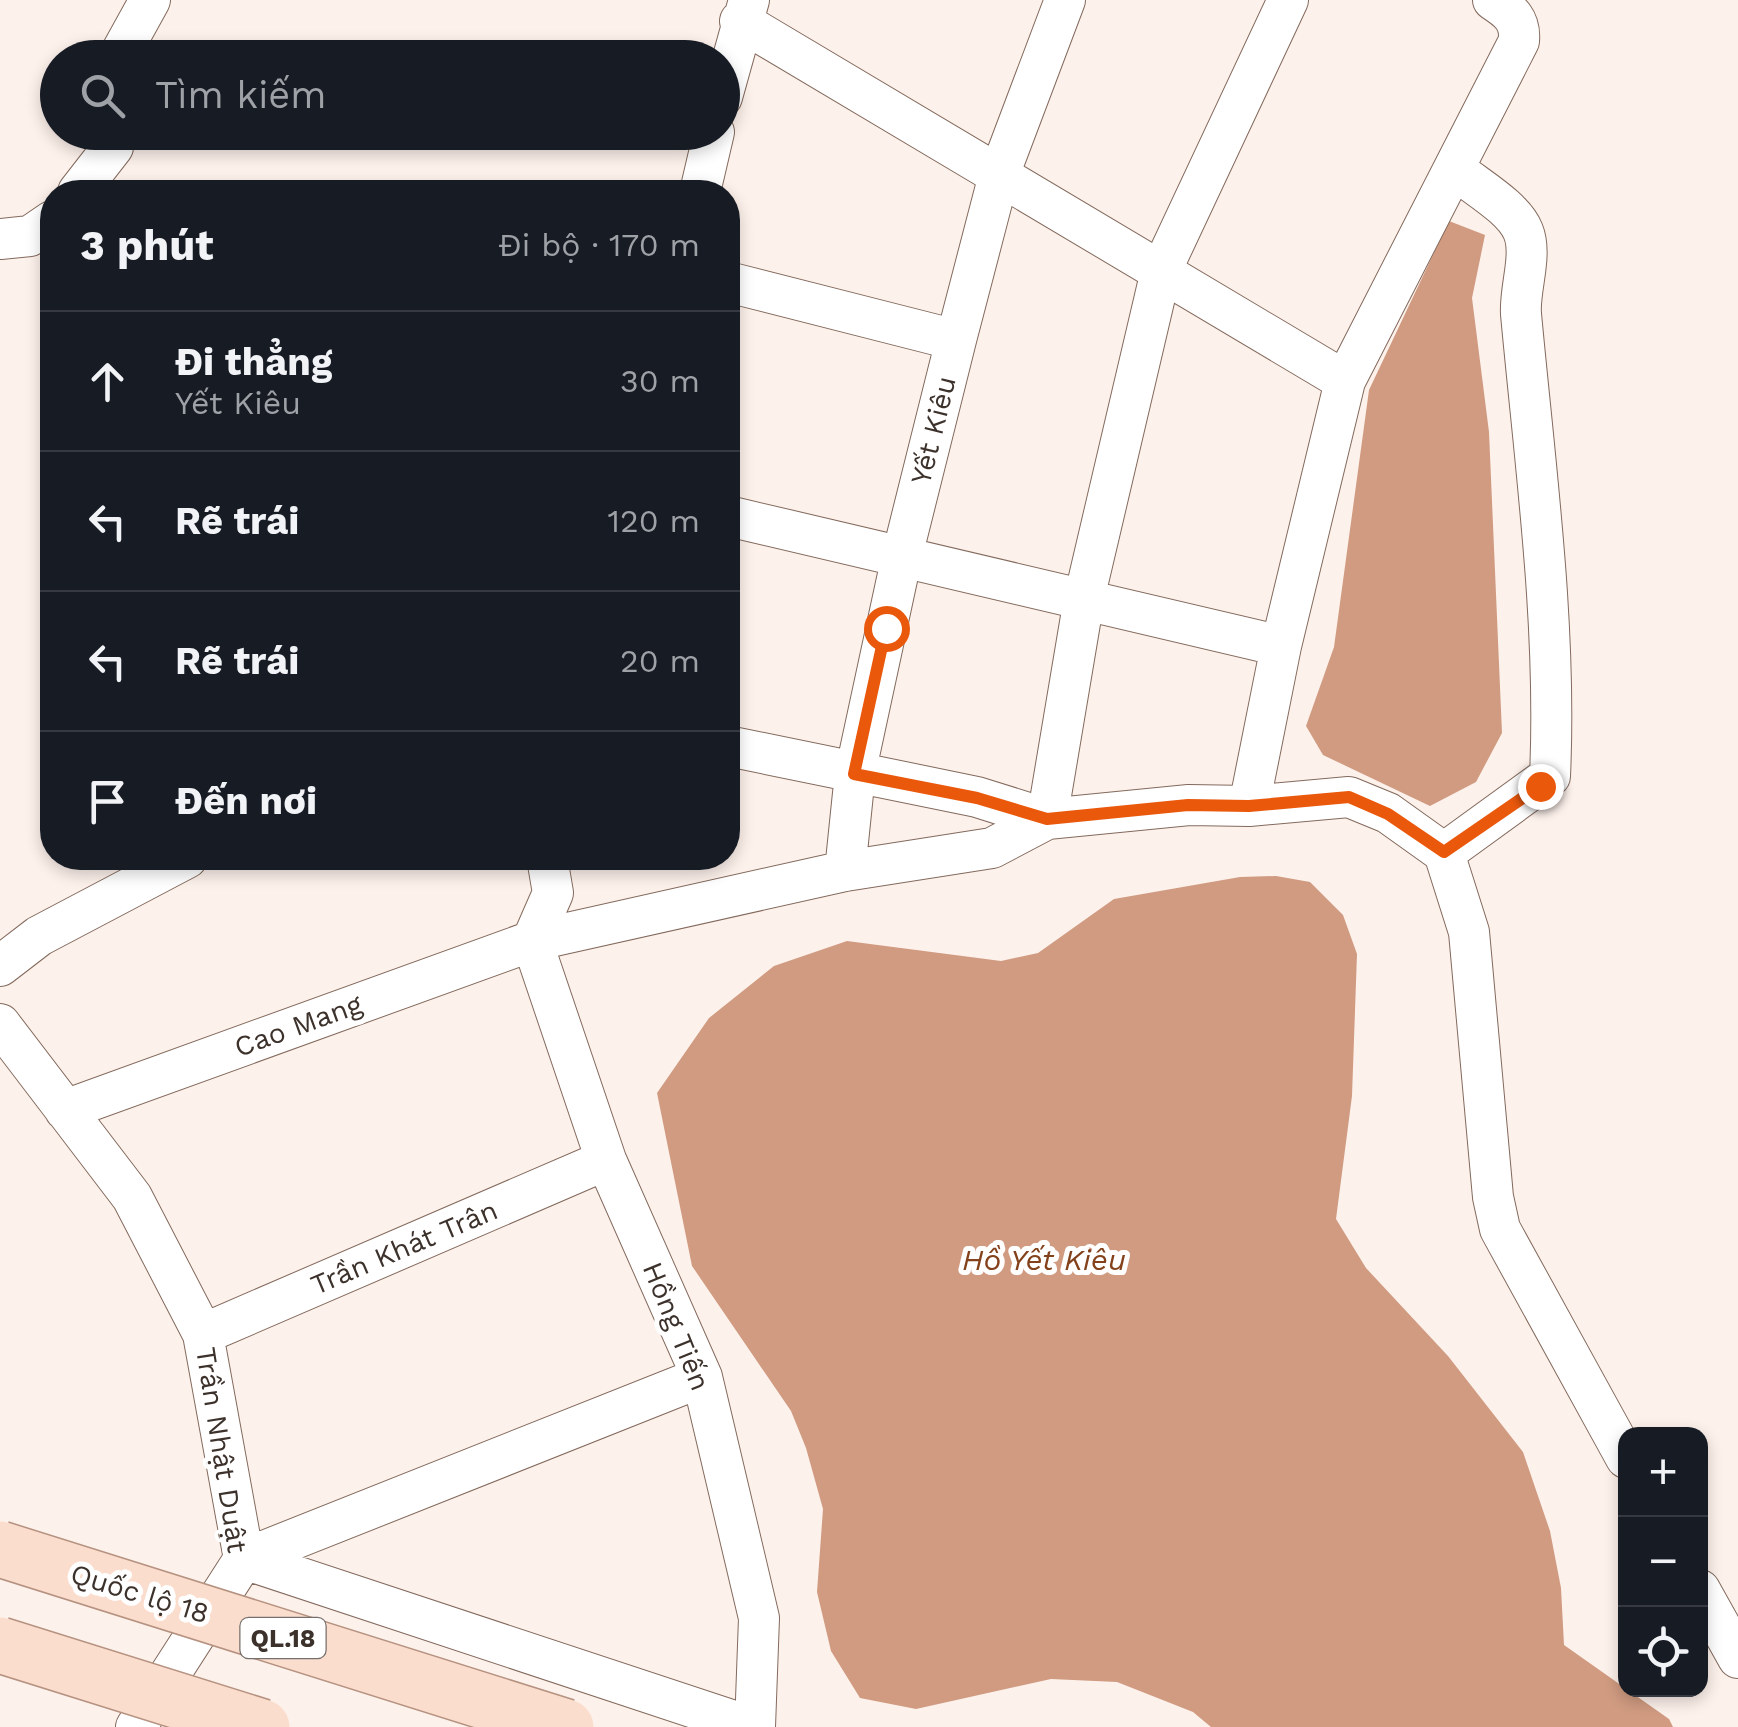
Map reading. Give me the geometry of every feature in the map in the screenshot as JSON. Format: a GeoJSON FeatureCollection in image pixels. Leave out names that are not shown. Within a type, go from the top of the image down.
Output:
{"type":"FeatureCollection","features":[{"type":"Feature","properties":{"kind":"main road","name":"Quốc lộ 18"},"geometry":{"type":"LineString","coordinates":[[0,1549],[566,1727]]}},
{"type":"Feature","properties":{"kind":"main road","name":"Quốc lộ 18"},"geometry":{"type":"LineString","coordinates":[[0,1580],[469,1727]]}},
{"type":"Feature","properties":{"kind":"main road"},"geometry":{"type":"LineString","coordinates":[[0,1644],[262,1727]]}},
{"type":"Feature","properties":{"kind":"main road"},"geometry":{"type":"LineString","coordinates":[[0,1674],[150,1720]]}},
{"type":"Feature","properties":{"kind":"street"},"geometry":{"type":"LineString","coordinates":[[128,40],[150,0]]}},
{"type":"Feature","properties":{"kind":"street","name":"Yết Kiêu"},"geometry":{"type":"LineString","coordinates":[[845,871],[854,774],[902,556],[956,340],[999,176],[1066,0]]}},
{"type":"Feature","properties":{"kind":"street"},"geometry":{"type":"LineString","coordinates":[[1047,819],[1084,599],[1161,272],[1288,0]]}},
{"type":"Feature","properties":{"kind":"street"},"geometry":{"type":"LineString","coordinates":[[1249,806],[1281,646],[1345,381],[1519,41],[1520,27],[1513,15],[1493,0]]}},
{"type":"Feature","properties":{"kind":"street"},"geometry":{"type":"LineString","coordinates":[[737,40],[745,11],[999,176],[1345,381]]}},
{"type":"Feature","properties":{"kind":"street"},"geometry":{"type":"LineString","coordinates":[[87,180],[111,150]]}},
{"type":"Feature","properties":{"kind":"street"},"geometry":{"type":"LineString","coordinates":[[703,180],[710,150]]}},
{"type":"Feature","properties":{"kind":"street"},"geometry":{"type":"LineString","coordinates":[[1444,852],[1550,776],[1552,741],[1551,678],[1520,309],[1526,240],[1515,218],[1456,170]]}},
{"type":"Feature","properties":{"kind":"street"},"geometry":{"type":"LineString","coordinates":[[0,238],[30,236],[40,229]]}},
{"type":"Feature","properties":{"kind":"street"},"geometry":{"type":"LineString","coordinates":[[740,285],[956,340]]}},
{"type":"Feature","properties":{"kind":"street"},"geometry":{"type":"LineString","coordinates":[[740,519],[1281,646]]}},
{"type":"Feature","properties":{"kind":"street"},"geometry":{"type":"LineString","coordinates":[[740,749],[977,798],[1047,819],[1188,805],[1249,806],[1349,797],[1388,814],[1444,852],[1469,932],[1493,1197],[1500,1229],[1618,1443]]}},
{"type":"Feature","properties":{"kind":"street","name":"Cao Mang"},"geometry":{"type":"LineString","coordinates":[[65,1110],[532,940],[845,871],[992,848],[1047,819]]}},
{"type":"Feature","properties":{"kind":"street"},"geometry":{"type":"LineString","coordinates":[[0,966],[39,936],[164,870]]}},
{"type":"Feature","properties":{"kind":"street"},"geometry":{"type":"LineString","coordinates":[[532,940],[553,893],[549,870]]}},
{"type":"Feature","properties":{"kind":"street","name":"Hồng Tiến"},"geometry":{"type":"LineString","coordinates":[[532,940],[606,1160],[702,1378],[759,1618],[753,1727]]}},
{"type":"Feature","properties":{"kind":"street","name":"Trần Nhật Duật"},"geometry":{"type":"LineString","coordinates":[[0,1024],[132,1197],[203,1334],[244,1559],[150,1720]]}},
{"type":"Feature","properties":{"kind":"street","name":"Trần Khát Trân"},"geometry":{"type":"LineString","coordinates":[[203,1334],[606,1160]]}},
{"type":"Feature","properties":{"kind":"street"},"geometry":{"type":"LineString","coordinates":[[244,1559],[702,1378]]}},
{"type":"Feature","properties":{"kind":"street"},"geometry":{"type":"LineString","coordinates":[[244,1559],[753,1727]]}},
{"type":"Feature","properties":{"kind":"street"},"geometry":{"type":"LineString","coordinates":[[1708,1604],[1738,1658]]}},
{"type":"Feature","properties":{"kind":"street"},"geometry":{"type":"LineString","coordinates":[[0,1655],[150,1720]]}},
{"type":"Feature","properties":{"kind":"water"},"geometry":{"type":"Polygon","coordinates":[[[1449,221],[1485,235],[1472,298],[1489,432],[1502,733],[1476,782],[1430,806],[1323,755],[1306,726],[1334,647],[1369,390],[1449,221]]]}},
{"type":"Feature","properties":{"kind":"water","name":"Hồ Yết Kiêu"},"geometry":{"type":"Polygon","coordinates":[[[1276,876],[1310,882],[1343,915],[1357,954],[1352,1096],[1336,1219],[1366,1268],[1448,1356],[1523,1452],[1550,1531],[1561,1588],[1564,1645],[1618,1683],[1618,1697],[1638,1697],[1669,1719],[1673,1727],[1211,1727],[1193,1712],[1117,1682],[1051,1679],[916,1709],[860,1698],[831,1651],[817,1592],[823,1509],[806,1448],[791,1411],[692,1266],[657,1093],[709,1018],[774,966],[847,941],[1001,961],[1038,953],[1114,899],[1240,877],[1276,876]]]}},
{"type":"Feature","properties":{"kind":"route"},"geometry":{"type":"LineString","coordinates":[[886,628],[854,774],[977,798],[1047,819],[1188,805],[1249,806],[1349,797],[1388,814],[1444,852],[1540,786]]}}]}
